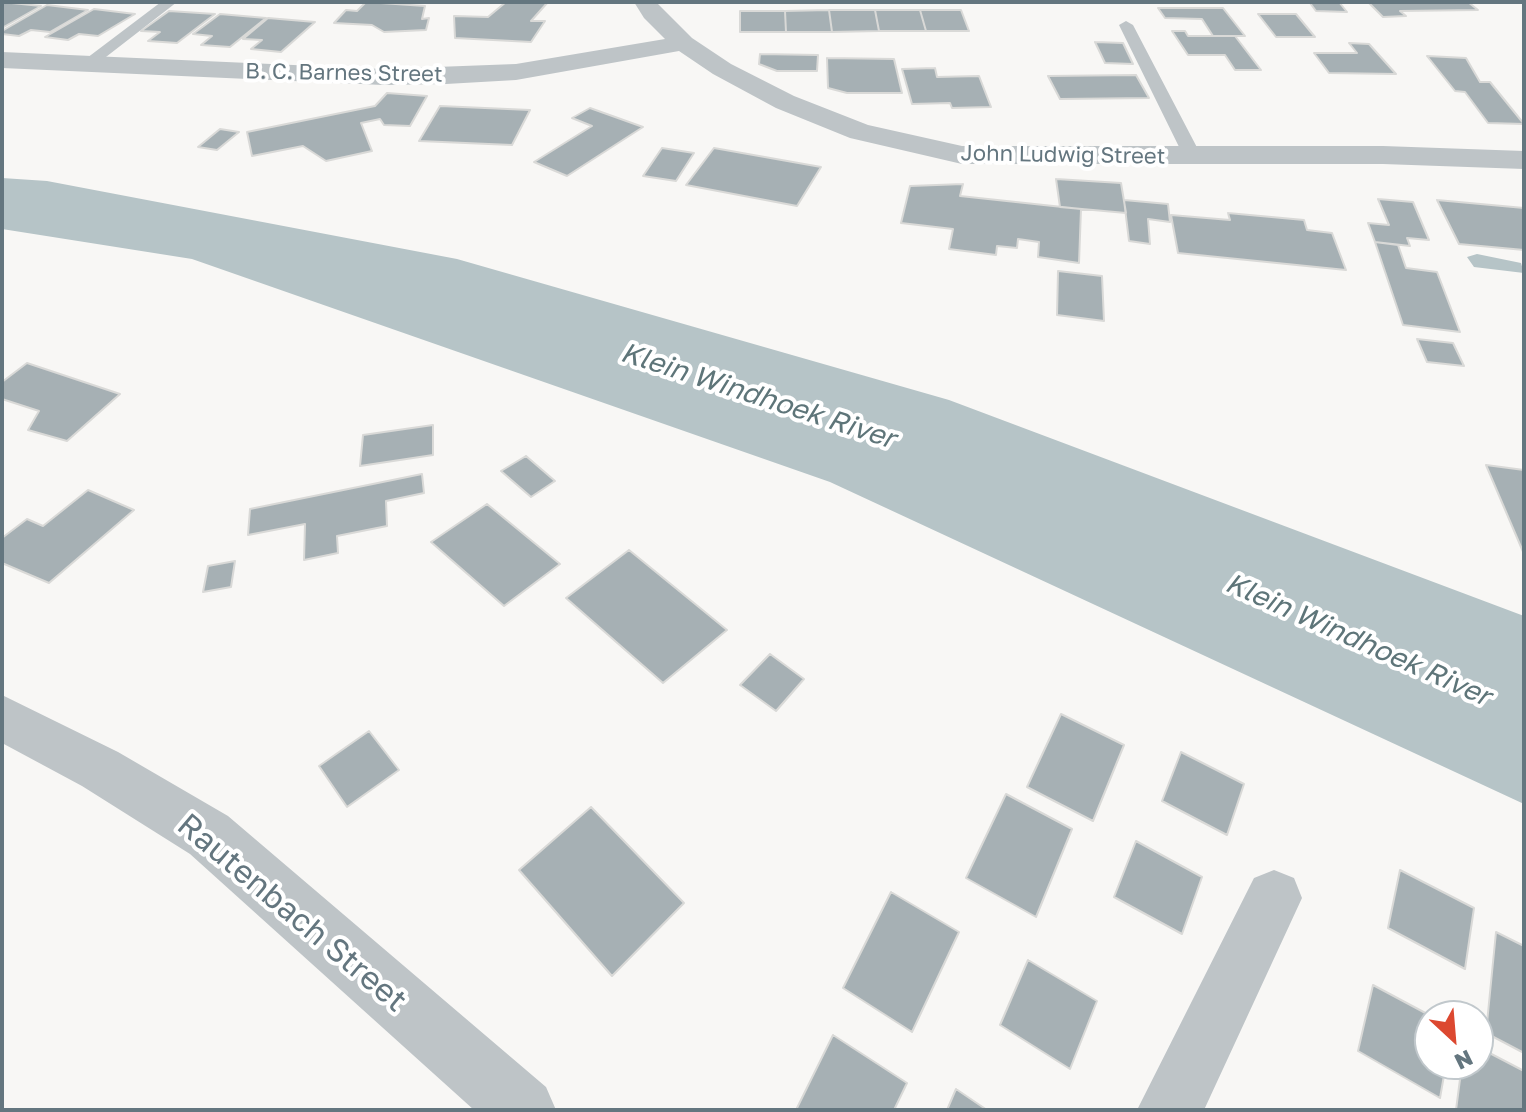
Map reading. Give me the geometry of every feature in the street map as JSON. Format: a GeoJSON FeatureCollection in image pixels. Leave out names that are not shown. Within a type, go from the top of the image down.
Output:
{"type":"FeatureCollection","features":[{"type":"Feature","properties":{"kind":"street","name":"John Ludwig Street"},"geometry":{"type":"LineString","coordinates":[[645,2],[683,43],[722,69],[785,102],[860,132],[962,155],[1383,155],[1524,160]]}},
{"type":"Feature","properties":{"kind":"street","name":"B. C. Barnes Street"},"geometry":{"type":"LineString","coordinates":[[2,60],[383,77],[446,76],[559,66],[683,43]]}},
{"type":"Feature","properties":{"kind":"street","name":"Rautenbach Street"},"geometry":{"type":"LineString","coordinates":[[2,717],[100,769],[209,835],[523,1110]]}},
{"type":"Feature","properties":{"kind":"street"},"geometry":{"type":"LineString","coordinates":[[1170,1110],[1274,898]]}},
{"type":"Feature","properties":{"kind":"lane"},"geometry":{"type":"LineString","coordinates":[[88,64],[170,2]]}},
{"type":"Feature","properties":{"kind":"lane"},"geometry":{"type":"LineString","coordinates":[[1126,25],[1193,157]]}},
{"type":"Feature","properties":{"kind":"water","name":"Klein Windhoek River"},"geometry":{"type":"Polygon","coordinates":[[[2,178],[47,181],[457,259],[949,400],[1524,616],[1524,804],[830,482],[192,259],[2,229],[2,178]]]}},
{"type":"Feature","properties":{"kind":"water"},"geometry":{"type":"Polygon","coordinates":[[[1477,254],[1521,263],[1524,273],[1474,267],[1467,257],[1477,254]]]}},
{"type":"Feature","properties":{"kind":"building"},"geometry":{"type":"Polygon","coordinates":[[[2,2],[41,6],[2,28],[2,2]]]}},
{"type":"Feature","properties":{"kind":"building"},"geometry":{"type":"Polygon","coordinates":[[[366,2],[425,6],[422,19],[429,18],[426,30],[384,32],[372,25],[334,23],[346,10],[357,11],[366,2]]]}},
{"type":"Feature","properties":{"kind":"building"},"geometry":{"type":"Polygon","coordinates":[[[506,2],[548,2],[531,21],[545,21],[531,42],[455,38],[454,16],[488,17],[506,2]]]}},
{"type":"Feature","properties":{"kind":"building"},"geometry":{"type":"Polygon","coordinates":[[[1293,2],[1339,2],[1347,12],[1316,11],[1310,3],[1293,2]]]}},
{"type":"Feature","properties":{"kind":"building"},"geometry":{"type":"Polygon","coordinates":[[[1368,2],[1468,2],[1478,10],[1400,11],[1406,16],[1383,17],[1368,2]]]}},
{"type":"Feature","properties":{"kind":"building"},"geometry":{"type":"Polygon","coordinates":[[[47,5],[88,10],[50,32],[31,30],[19,36],[2,34],[2,31],[47,5]]]}},
{"type":"Feature","properties":{"kind":"building"},"geometry":{"type":"Polygon","coordinates":[[[1158,8],[1223,8],[1245,36],[1213,36],[1202,19],[1165,18],[1158,8]]]}},
{"type":"Feature","properties":{"kind":"building"},"geometry":{"type":"Polygon","coordinates":[[[94,9],[135,14],[98,36],[79,34],[68,40],[45,37],[94,9]]]}},
{"type":"Feature","properties":{"kind":"building"},"geometry":{"type":"Polygon","coordinates":[[[829,10],[832,32],[786,32],[785,11],[829,10]]]}},
{"type":"Feature","properties":{"kind":"building"},"geometry":{"type":"Polygon","coordinates":[[[829,10],[875,10],[879,31],[832,32],[829,10]]]}},
{"type":"Feature","properties":{"kind":"building"},"geometry":{"type":"Polygon","coordinates":[[[875,10],[920,10],[926,31],[879,31],[875,10]]]}},
{"type":"Feature","properties":{"kind":"building"},"geometry":{"type":"Polygon","coordinates":[[[920,10],[961,10],[969,31],[926,31],[920,10]]]}},
{"type":"Feature","properties":{"kind":"building"},"geometry":{"type":"Polygon","coordinates":[[[169,11],[215,14],[177,43],[148,41],[160,32],[141,31],[169,11]]]}},
{"type":"Feature","properties":{"kind":"building"},"geometry":{"type":"Polygon","coordinates":[[[740,11],[785,11],[786,32],[740,32],[740,11]]]}},
{"type":"Feature","properties":{"kind":"building"},"geometry":{"type":"Polygon","coordinates":[[[220,14],[266,18],[230,47],[201,45],[212,36],[193,34],[220,14]]]}},
{"type":"Feature","properties":{"kind":"building"},"geometry":{"type":"Polygon","coordinates":[[[1258,14],[1296,14],[1315,37],[1276,37],[1258,14]]]}},
{"type":"Feature","properties":{"kind":"building"},"geometry":{"type":"Polygon","coordinates":[[[268,18],[315,22],[281,52],[251,49],[262,40],[243,39],[268,18]]]}},
{"type":"Feature","properties":{"kind":"building"},"geometry":{"type":"Polygon","coordinates":[[[1172,31],[1185,31],[1188,36],[1235,36],[1261,70],[1235,70],[1225,55],[1188,55],[1172,31]]]}},
{"type":"Feature","properties":{"kind":"building"},"geometry":{"type":"Polygon","coordinates":[[[1095,42],[1123,43],[1133,64],[1105,63],[1095,42]]]}},
{"type":"Feature","properties":{"kind":"building"},"geometry":{"type":"Polygon","coordinates":[[[1349,43],[1369,44],[1396,74],[1329,73],[1314,53],[1357,53],[1349,43]]]}},
{"type":"Feature","properties":{"kind":"building"},"geometry":{"type":"Polygon","coordinates":[[[760,54],[818,55],[817,71],[777,71],[759,64],[760,54]]]}},
{"type":"Feature","properties":{"kind":"building"},"geometry":{"type":"Polygon","coordinates":[[[1427,56],[1466,58],[1480,82],[1490,82],[1524,124],[1488,123],[1465,92],[1455,91],[1427,56]]]}},
{"type":"Feature","properties":{"kind":"building"},"geometry":{"type":"Polygon","coordinates":[[[827,58],[894,59],[902,93],[847,93],[828,88],[827,58]]]}},
{"type":"Feature","properties":{"kind":"building"},"geometry":{"type":"Polygon","coordinates":[[[935,68],[937,77],[979,76],[991,107],[952,108],[950,103],[912,104],[902,69],[935,68]]]}},
{"type":"Feature","properties":{"kind":"building"},"geometry":{"type":"Polygon","coordinates":[[[1136,75],[1149,98],[1060,99],[1048,76],[1136,75]]]}},
{"type":"Feature","properties":{"kind":"building"},"geometry":{"type":"Polygon","coordinates":[[[387,93],[427,96],[410,126],[384,125],[380,119],[361,123],[372,151],[326,161],[303,146],[252,156],[247,132],[375,106],[387,93]]]}},
{"type":"Feature","properties":{"kind":"building"},"geometry":{"type":"Polygon","coordinates":[[[440,106],[530,110],[512,145],[419,141],[440,106]]]}},
{"type":"Feature","properties":{"kind":"building"},"geometry":{"type":"Polygon","coordinates":[[[590,108],[643,127],[567,176],[534,162],[592,126],[572,118],[590,108]]]}},
{"type":"Feature","properties":{"kind":"building"},"geometry":{"type":"Polygon","coordinates":[[[220,129],[239,132],[217,150],[198,147],[220,129]]]}},
{"type":"Feature","properties":{"kind":"building"},"geometry":{"type":"Polygon","coordinates":[[[662,148],[694,153],[676,181],[643,176],[662,148]]]}},
{"type":"Feature","properties":{"kind":"building"},"geometry":{"type":"Polygon","coordinates":[[[714,148],[821,167],[797,206],[686,185],[714,148]]]}},
{"type":"Feature","properties":{"kind":"building"},"geometry":{"type":"Polygon","coordinates":[[[1056,179],[1121,183],[1126,213],[1060,207],[1056,179]]]}},
{"type":"Feature","properties":{"kind":"building"},"geometry":{"type":"Polygon","coordinates":[[[963,184],[960,196],[1081,209],[1079,263],[1038,257],[1039,242],[1018,239],[1017,248],[997,246],[996,255],[949,249],[953,229],[901,223],[910,186],[963,184]]]}},
{"type":"Feature","properties":{"kind":"building"},"geometry":{"type":"Polygon","coordinates":[[[1378,199],[1413,202],[1429,240],[1407,238],[1410,246],[1375,242],[1368,223],[1389,225],[1378,199]]]}},
{"type":"Feature","properties":{"kind":"building"},"geometry":{"type":"Polygon","coordinates":[[[1124,200],[1168,204],[1170,222],[1148,219],[1150,244],[1129,241],[1124,200]]]}},
{"type":"Feature","properties":{"kind":"building"},"geometry":{"type":"Polygon","coordinates":[[[1437,200],[1524,208],[1524,250],[1459,244],[1437,200]]]}},
{"type":"Feature","properties":{"kind":"building"},"geometry":{"type":"Polygon","coordinates":[[[1228,213],[1304,220],[1307,230],[1332,233],[1346,270],[1178,253],[1171,215],[1230,220],[1228,213]]]}},
{"type":"Feature","properties":{"kind":"building"},"geometry":{"type":"Polygon","coordinates":[[[1375,242],[1398,245],[1406,268],[1437,272],[1460,332],[1403,325],[1375,242]]]}},
{"type":"Feature","properties":{"kind":"building"},"geometry":{"type":"Polygon","coordinates":[[[1058,271],[1102,276],[1104,321],[1057,315],[1058,271]]]}},
{"type":"Feature","properties":{"kind":"building"},"geometry":{"type":"Polygon","coordinates":[[[1417,339],[1453,343],[1464,366],[1427,362],[1417,339]]]}},
{"type":"Feature","properties":{"kind":"building"},"geometry":{"type":"Polygon","coordinates":[[[27,363],[120,394],[67,441],[28,430],[39,411],[2,399],[2,382],[27,363]]]}},
{"type":"Feature","properties":{"kind":"building"},"geometry":{"type":"Polygon","coordinates":[[[433,425],[433,455],[360,466],[363,435],[433,425]]]}},
{"type":"Feature","properties":{"kind":"building"},"geometry":{"type":"Polygon","coordinates":[[[526,456],[555,481],[531,497],[501,471],[526,456]]]}},
{"type":"Feature","properties":{"kind":"building"},"geometry":{"type":"Polygon","coordinates":[[[1486,465],[1524,470],[1524,554],[1486,465]]]}},
{"type":"Feature","properties":{"kind":"building"},"geometry":{"type":"Polygon","coordinates":[[[422,474],[424,493],[386,501],[387,526],[337,536],[338,553],[304,560],[305,524],[248,535],[250,509],[422,474]]]}},
{"type":"Feature","properties":{"kind":"building"},"geometry":{"type":"Polygon","coordinates":[[[88,490],[134,510],[49,583],[2,563],[2,538],[27,519],[43,526],[88,490]]]}},
{"type":"Feature","properties":{"kind":"building"},"geometry":{"type":"Polygon","coordinates":[[[487,504],[560,564],[504,606],[431,542],[487,504]]]}},
{"type":"Feature","properties":{"kind":"building"},"geometry":{"type":"Polygon","coordinates":[[[629,550],[727,630],[663,683],[566,598],[629,550]]]}},
{"type":"Feature","properties":{"kind":"building"},"geometry":{"type":"Polygon","coordinates":[[[235,561],[231,587],[203,592],[208,566],[235,561]]]}},
{"type":"Feature","properties":{"kind":"building"},"geometry":{"type":"Polygon","coordinates":[[[770,654],[804,679],[776,711],[740,685],[770,654]]]}},
{"type":"Feature","properties":{"kind":"building"},"geometry":{"type":"Polygon","coordinates":[[[1061,714],[1124,745],[1093,821],[1027,787],[1061,714]]]}},
{"type":"Feature","properties":{"kind":"building"},"geometry":{"type":"Polygon","coordinates":[[[369,731],[399,770],[347,807],[319,766],[369,731]]]}},
{"type":"Feature","properties":{"kind":"building"},"geometry":{"type":"Polygon","coordinates":[[[1181,752],[1244,784],[1227,835],[1162,801],[1181,752]]]}},
{"type":"Feature","properties":{"kind":"building"},"geometry":{"type":"Polygon","coordinates":[[[1006,794],[1072,829],[1036,917],[966,878],[1006,794]]]}},
{"type":"Feature","properties":{"kind":"building"},"geometry":{"type":"Polygon","coordinates":[[[591,807],[684,903],[612,976],[519,870],[591,807]]]}},
{"type":"Feature","properties":{"kind":"building"},"geometry":{"type":"Polygon","coordinates":[[[1136,841],[1202,877],[1182,934],[1114,897],[1136,841]]]}},
{"type":"Feature","properties":{"kind":"building"},"geometry":{"type":"Polygon","coordinates":[[[1400,870],[1474,908],[1465,969],[1388,928],[1400,870]]]}},
{"type":"Feature","properties":{"kind":"building"},"geometry":{"type":"Polygon","coordinates":[[[891,892],[959,932],[912,1032],[843,988],[891,892]]]}},
{"type":"Feature","properties":{"kind":"building"},"geometry":{"type":"Polygon","coordinates":[[[1496,932],[1524,946],[1524,1053],[1494,1037],[1494,1000],[1489,1000],[1496,932]]]}},
{"type":"Feature","properties":{"kind":"building"},"geometry":{"type":"Polygon","coordinates":[[[1028,960],[1097,1001],[1070,1069],[1000,1025],[1028,960]]]}},
{"type":"Feature","properties":{"kind":"building"},"geometry":{"type":"Polygon","coordinates":[[[1373,985],[1414,1007],[1414,1080],[1443,1080],[1440,1098],[1358,1051],[1373,985]]]}},
{"type":"Feature","properties":{"kind":"building"},"geometry":{"type":"Polygon","coordinates":[[[833,1035],[907,1083],[894,1110],[796,1110],[833,1035]]]}},
{"type":"Feature","properties":{"kind":"building"},"geometry":{"type":"Polygon","coordinates":[[[1494,1055],[1524,1071],[1524,1110],[1456,1110],[1460,1080],[1494,1080],[1494,1055]]]}},
{"type":"Feature","properties":{"kind":"building"},"geometry":{"type":"Polygon","coordinates":[[[956,1089],[987,1110],[947,1110],[956,1089]]]}}]}
